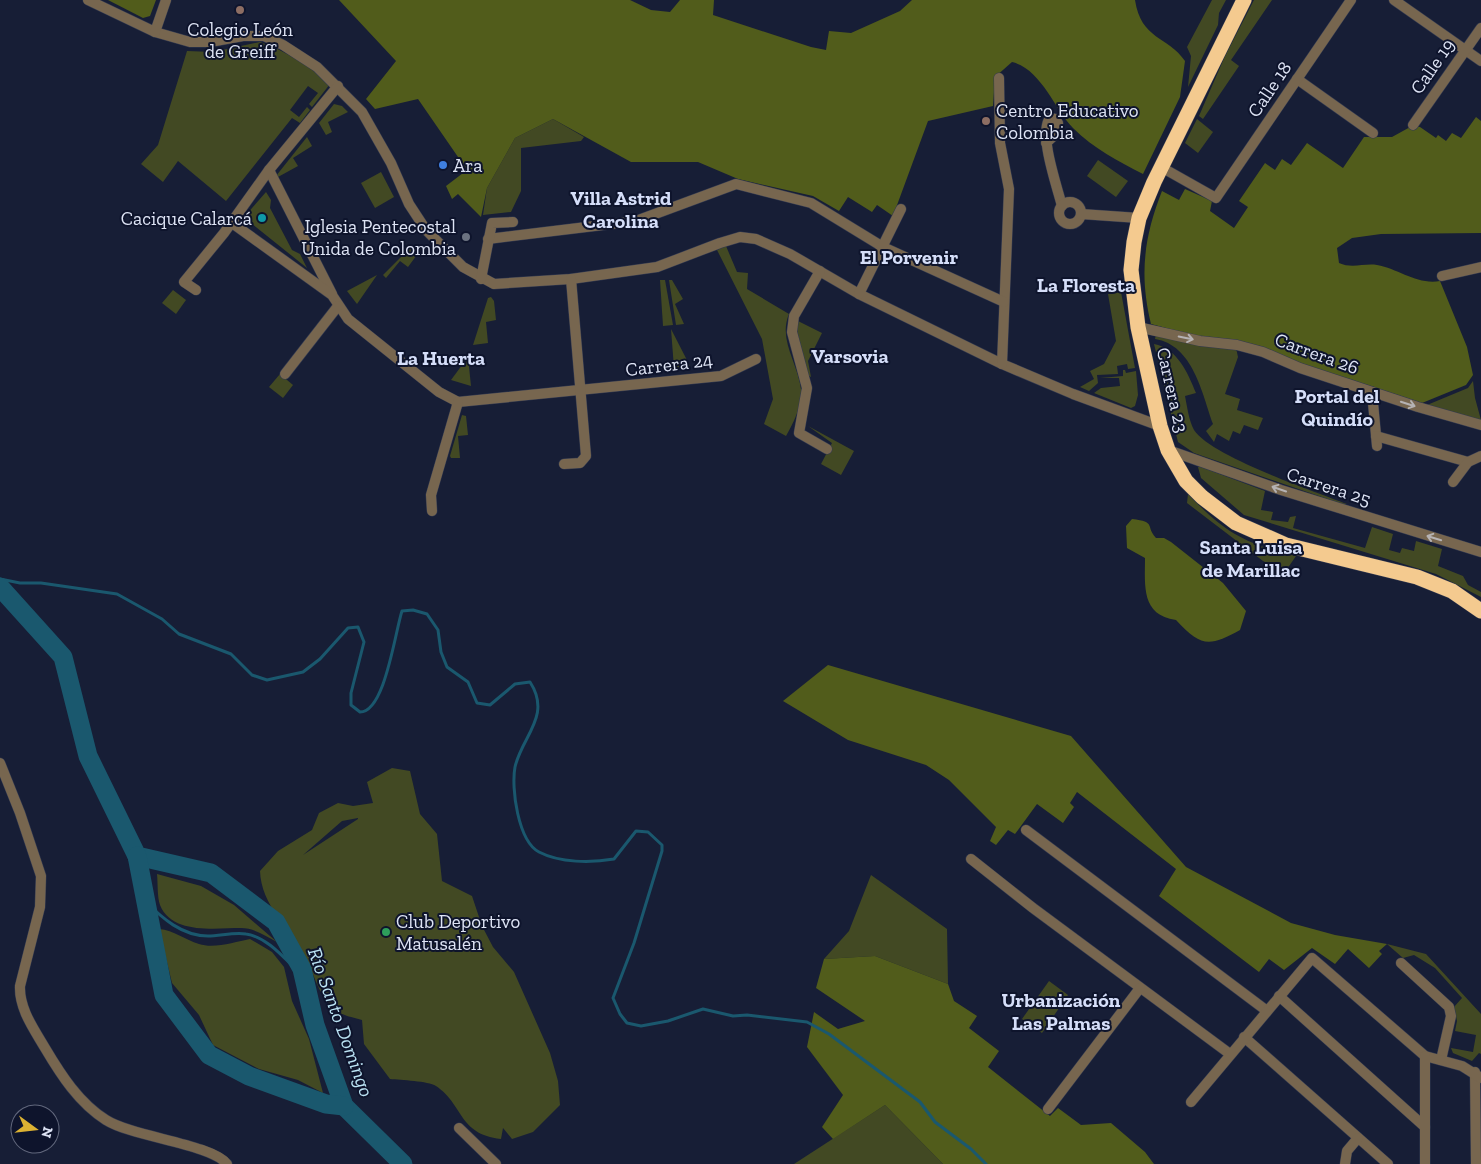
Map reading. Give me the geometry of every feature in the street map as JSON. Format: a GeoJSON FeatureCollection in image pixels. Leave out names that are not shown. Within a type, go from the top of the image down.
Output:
{"type":"FeatureCollection","features":[{"type":"Feature","properties":{"kind":"highway","name":"Carrera 23"},"geometry":{"type":"LineString","coordinates":[[1244,0],[1161,167],[1139,218],[1134,242],[1131,270],[1138,327],[1160,426],[1168,450],[1186,481],[1202,497],[1236,523],[1286,545],[1417,577],[1452,591],[1481,611]]}},
{"type":"Feature","properties":{"kind":"street"},"geometry":{"type":"LineString","coordinates":[[88,0],[155,32],[190,42],[210,42],[243,36],[264,36],[284,45],[316,67],[338,86],[362,112],[391,163],[409,204],[426,230],[463,267],[481,279],[494,284],[571,279],[657,267],[740,237],[756,239],[820,271],[859,294],[1002,364],[1073,394],[1160,426]]}},
{"type":"Feature","properties":{"kind":"street"},"geometry":{"type":"LineString","coordinates":[[155,32],[166,0]]}},
{"type":"Feature","properties":{"kind":"street","name":"Calle 18"},"geometry":{"type":"LineString","coordinates":[[1161,167],[1216,198],[1351,0]]}},
{"type":"Feature","properties":{"kind":"street"},"geometry":{"type":"LineString","coordinates":[[1394,0],[1481,61]]}},
{"type":"Feature","properties":{"kind":"street","name":"Calle 19"},"geometry":{"type":"LineString","coordinates":[[1413,125],[1481,28]]}},
{"type":"Feature","properties":{"kind":"street"},"geometry":{"type":"LineString","coordinates":[[999,78],[1000,143],[1009,189],[1002,364]]}},
{"type":"Feature","properties":{"kind":"street"},"geometry":{"type":"LineString","coordinates":[[1297,79],[1373,134]]}},
{"type":"Feature","properties":{"kind":"street"},"geometry":{"type":"LineString","coordinates":[[196,290],[184,282],[232,223],[269,170],[338,86]]}},
{"type":"Feature","properties":{"kind":"street"},"geometry":{"type":"LineString","coordinates":[[1046,143],[1062,206],[1060,216],[1066,223],[1077,222],[1081,214],[1080,208],[1075,203],[1068,202],[1062,206]]}},
{"type":"Feature","properties":{"kind":"street"},"geometry":{"type":"LineString","coordinates":[[269,170],[332,295],[348,319],[439,392],[458,402],[430,495],[432,511]]}},
{"type":"Feature","properties":{"kind":"street"},"geometry":{"type":"LineString","coordinates":[[488,239],[636,221],[736,184],[811,203],[882,247],[1004,302]]}},
{"type":"Feature","properties":{"kind":"street"},"geometry":{"type":"LineString","coordinates":[[859,294],[901,209]]}},
{"type":"Feature","properties":{"kind":"street"},"geometry":{"type":"LineString","coordinates":[[1081,214],[1139,218]]}},
{"type":"Feature","properties":{"kind":"street"},"geometry":{"type":"LineString","coordinates":[[481,279],[492,223],[513,222]]}},
{"type":"Feature","properties":{"kind":"street"},"geometry":{"type":"LineString","coordinates":[[232,223],[332,295]]}},
{"type":"Feature","properties":{"kind":"street"},"geometry":{"type":"LineString","coordinates":[[1442,276],[1481,267]]}},
{"type":"Feature","properties":{"kind":"street"},"geometry":{"type":"LineString","coordinates":[[820,271],[794,316],[792,332],[807,388],[800,433],[827,449]]}},
{"type":"Feature","properties":{"kind":"street"},"geometry":{"type":"LineString","coordinates":[[564,464],[580,463],[586,456],[582,391],[571,279]]}},
{"type":"Feature","properties":{"kind":"street"},"geometry":{"type":"LineString","coordinates":[[285,374],[338,306]]}},
{"type":"Feature","properties":{"kind":"street","name":"Carrera 26"},"geometry":{"type":"LineString","coordinates":[[1138,327],[1200,341],[1246,347],[1263,352],[1283,362],[1372,392],[1481,424]]}},
{"type":"Feature","properties":{"kind":"street","name":"Carrera 24"},"geometry":{"type":"LineString","coordinates":[[458,402],[721,376],[756,359]]}},
{"type":"Feature","properties":{"kind":"street"},"geometry":{"type":"LineString","coordinates":[[1372,392],[1376,441],[1468,462]]}},
{"type":"Feature","properties":{"kind":"street","name":"Carrera 25"},"geometry":{"type":"LineString","coordinates":[[1168,450],[1290,492],[1481,552]]}},
{"type":"Feature","properties":{"kind":"street"},"geometry":{"type":"LineString","coordinates":[[1453,482],[1468,462],[1481,456]]}},
{"type":"Feature","properties":{"kind":"street"},"geometry":{"type":"LineString","coordinates":[[0,763],[20,813],[41,876],[42,894],[40,907],[20,986],[20,997],[29,1019],[64,1081],[108,1121],[159,1139],[216,1154],[227,1164]]}},
{"type":"Feature","properties":{"kind":"street"},"geometry":{"type":"LineString","coordinates":[[1026,830],[1267,1010]]}},
{"type":"Feature","properties":{"kind":"street"},"geometry":{"type":"LineString","coordinates":[[972,859],[1033,908],[1230,1054]]}},
{"type":"Feature","properties":{"kind":"street"},"geometry":{"type":"LineString","coordinates":[[1191,1102],[1312,958],[1425,1056],[1441,1060],[1478,1075],[1476,1164]]}},
{"type":"Feature","properties":{"kind":"street"},"geometry":{"type":"LineString","coordinates":[[1401,963],[1448,1006],[1451,1016],[1441,1060]]}},
{"type":"Feature","properties":{"kind":"street"},"geometry":{"type":"LineString","coordinates":[[1048,1109],[1140,988]]}},
{"type":"Feature","properties":{"kind":"street"},"geometry":{"type":"LineString","coordinates":[[1280,996],[1425,1127]]}},
{"type":"Feature","properties":{"kind":"street"},"geometry":{"type":"LineString","coordinates":[[1244,1037],[1388,1164]]}},
{"type":"Feature","properties":{"kind":"street"},"geometry":{"type":"LineString","coordinates":[[1425,1056],[1425,1164]]}},
{"type":"Feature","properties":{"kind":"street"},"geometry":{"type":"LineString","coordinates":[[460,1128],[496,1164]]}},
{"type":"Feature","properties":{"kind":"street"},"geometry":{"type":"LineString","coordinates":[[1345,1164],[1347,1152],[1358,1138]]}},
{"type":"Feature","properties":{"kind":"green space"},"geometry":{"type":"Polygon","coordinates":[[[108,0],[156,0],[150,16],[143,18],[108,0]]]}},
{"type":"Feature","properties":{"kind":"green space"},"geometry":{"type":"Polygon","coordinates":[[[339,0],[630,0],[651,10],[670,12],[680,0],[714,0],[713,15],[811,47],[826,50],[829,31],[851,33],[900,11],[912,0],[1135,0],[1143,23],[1185,61],[1180,97],[1143,174],[1106,154],[1089,142],[1066,120],[1046,90],[1031,72],[1012,62],[995,77],[993,106],[928,121],[893,216],[877,205],[872,212],[848,197],[839,211],[813,196],[738,179],[698,162],[631,162],[553,119],[515,138],[487,188],[481,217],[458,194],[452,199],[446,186],[467,170],[418,99],[375,109],[366,99],[396,61],[339,0]]]}},
{"type":"Feature","properties":{"kind":"green space"},"geometry":{"type":"Polygon","coordinates":[[[1212,0],[1226,0],[1219,13],[1218,25],[1188,87],[1191,56],[1187,47],[1212,0]]]}},
{"type":"Feature","properties":{"kind":"green space"},"geometry":{"type":"Polygon","coordinates":[[[1254,0],[1272,0],[1231,60],[1239,66],[1203,119],[1199,116],[1225,56],[1254,0]]]}},
{"type":"Feature","properties":{"kind":"green space"},"geometry":{"type":"Polygon","coordinates":[[[260,42],[297,60],[330,84],[312,107],[309,104],[318,93],[308,86],[290,110],[299,117],[307,107],[310,110],[300,123],[292,118],[226,201],[178,161],[163,182],[141,164],[158,145],[187,51],[213,52],[260,42]]]}},
{"type":"Feature","properties":{"kind":"green space"},"geometry":{"type":"Polygon","coordinates":[[[334,104],[342,106],[348,112],[328,122],[332,132],[326,135],[319,123],[334,104]]]}},
{"type":"Feature","properties":{"kind":"green space"},"geometry":{"type":"Polygon","coordinates":[[[1476,117],[1481,121],[1481,233],[1381,234],[1352,238],[1337,248],[1339,263],[1344,265],[1377,265],[1416,279],[1432,282],[1440,281],[1467,347],[1473,375],[1466,385],[1422,403],[1285,358],[1260,346],[1196,336],[1151,324],[1145,289],[1145,256],[1151,224],[1162,191],[1179,200],[1185,189],[1212,201],[1210,211],[1234,228],[1248,207],[1239,201],[1265,163],[1275,170],[1282,159],[1291,165],[1307,143],[1343,168],[1364,137],[1392,137],[1412,126],[1420,127],[1436,138],[1438,135],[1446,141],[1452,133],[1461,138],[1476,117]]]}},
{"type":"Feature","properties":{"kind":"green space"},"geometry":{"type":"Polygon","coordinates":[[[553,119],[584,137],[581,141],[521,148],[521,191],[511,212],[483,215],[487,188],[515,138],[553,119]]]}},
{"type":"Feature","properties":{"kind":"green space"},"geometry":{"type":"Polygon","coordinates":[[[1197,119],[1213,132],[1198,153],[1185,143],[1197,119]]]}},
{"type":"Feature","properties":{"kind":"green space"},"geometry":{"type":"Polygon","coordinates":[[[307,137],[312,146],[293,158],[298,166],[278,177],[276,176],[307,137]]]}},
{"type":"Feature","properties":{"kind":"green space"},"geometry":{"type":"Polygon","coordinates":[[[1098,160],[1128,181],[1116,197],[1087,176],[1098,160]]]}},
{"type":"Feature","properties":{"kind":"green space"},"geometry":{"type":"Polygon","coordinates":[[[381,172],[394,197],[375,208],[361,183],[381,172]]]}},
{"type":"Feature","properties":{"kind":"green space"},"geometry":{"type":"Polygon","coordinates":[[[266,192],[271,200],[270,208],[292,250],[300,254],[307,268],[246,219],[245,216],[266,192]]]}},
{"type":"Feature","properties":{"kind":"green space"},"geometry":{"type":"Polygon","coordinates":[[[417,245],[422,248],[408,267],[400,261],[386,278],[383,275],[412,246],[417,245]]]}},
{"type":"Feature","properties":{"kind":"green space"},"geometry":{"type":"Polygon","coordinates":[[[726,246],[737,272],[748,273],[747,289],[789,314],[786,324],[787,342],[799,379],[801,395],[797,414],[786,436],[764,424],[773,399],[762,339],[717,250],[726,246]]]}},
{"type":"Feature","properties":{"kind":"green space"},"geometry":{"type":"Polygon","coordinates":[[[377,275],[357,304],[347,291],[377,275]]]}},
{"type":"Feature","properties":{"kind":"green space"},"geometry":{"type":"Polygon","coordinates":[[[660,280],[665,280],[673,325],[663,326],[660,280]]]}},
{"type":"Feature","properties":{"kind":"green space"},"geometry":{"type":"Polygon","coordinates":[[[669,280],[672,280],[683,299],[675,304],[684,324],[676,325],[669,280]]]}},
{"type":"Feature","properties":{"kind":"green space"},"geometry":{"type":"Polygon","coordinates":[[[173,290],[186,300],[176,314],[162,303],[173,290]]]}},
{"type":"Feature","properties":{"kind":"green space"},"geometry":{"type":"Polygon","coordinates":[[[1121,292],[1135,368],[1128,369],[1127,364],[1117,366],[1118,374],[1097,375],[1098,383],[1089,391],[1080,387],[1094,379],[1090,371],[1104,364],[1116,341],[1108,294],[1121,292]]]}},
{"type":"Feature","properties":{"kind":"green space"},"geometry":{"type":"Polygon","coordinates":[[[491,297],[494,301],[496,320],[486,322],[488,343],[473,345],[488,298],[491,297]]]}},
{"type":"Feature","properties":{"kind":"green space"},"geometry":{"type":"Polygon","coordinates":[[[798,321],[822,333],[808,361],[811,377],[807,375],[797,333],[798,321]]]}},
{"type":"Feature","properties":{"kind":"green space"},"geometry":{"type":"Polygon","coordinates":[[[671,329],[690,366],[674,368],[671,329]]]}},
{"type":"Feature","properties":{"kind":"green space"},"geometry":{"type":"Polygon","coordinates":[[[1156,334],[1236,348],[1238,357],[1225,394],[1240,399],[1237,410],[1263,418],[1258,430],[1244,425],[1240,434],[1233,431],[1229,441],[1217,434],[1214,442],[1206,431],[1213,424],[1194,372],[1179,350],[1168,343],[1155,339],[1156,334]]]}},
{"type":"Feature","properties":{"kind":"green space"},"geometry":{"type":"Polygon","coordinates":[[[1154,344],[1162,346],[1175,356],[1181,362],[1189,377],[1196,393],[1185,396],[1188,413],[1194,430],[1204,440],[1242,462],[1347,504],[1342,504],[1194,453],[1178,442],[1154,344]]]}},
{"type":"Feature","properties":{"kind":"green space"},"geometry":{"type":"Polygon","coordinates":[[[468,357],[471,386],[451,380],[468,357]]]}},
{"type":"Feature","properties":{"kind":"green space"},"geometry":{"type":"Polygon","coordinates":[[[1123,370],[1126,373],[1136,371],[1138,395],[1135,406],[1131,408],[1094,393],[1101,388],[1120,386],[1119,378],[1100,378],[1123,376],[1123,370]]]}},
{"type":"Feature","properties":{"kind":"green space"},"geometry":{"type":"Polygon","coordinates":[[[280,374],[293,385],[283,398],[269,387],[280,374]]]}},
{"type":"Feature","properties":{"kind":"green space"},"geometry":{"type":"Polygon","coordinates":[[[1473,381],[1481,420],[1427,405],[1468,388],[1473,381]]]}},
{"type":"Feature","properties":{"kind":"green space"},"geometry":{"type":"Polygon","coordinates":[[[462,415],[466,416],[468,435],[458,436],[460,458],[451,458],[450,456],[462,415]]]}},
{"type":"Feature","properties":{"kind":"green space"},"geometry":{"type":"Polygon","coordinates":[[[808,426],[854,451],[841,475],[821,464],[832,443],[808,426]]]}},
{"type":"Feature","properties":{"kind":"green space"},"geometry":{"type":"Polygon","coordinates":[[[1198,467],[1265,491],[1261,510],[1273,512],[1271,520],[1288,522],[1290,517],[1296,516],[1293,528],[1365,548],[1372,527],[1393,534],[1389,550],[1400,553],[1402,548],[1414,551],[1416,541],[1442,549],[1438,566],[1463,576],[1468,585],[1481,592],[1481,597],[1436,574],[1244,515],[1201,478],[1198,467]]]}},
{"type":"Feature","properties":{"kind":"green space"},"geometry":{"type":"Polygon","coordinates":[[[1188,494],[1213,518],[1236,535],[1263,547],[1296,556],[1285,572],[1263,561],[1187,503],[1188,494]]]}},
{"type":"Feature","properties":{"kind":"green space"},"geometry":{"type":"Polygon","coordinates":[[[1132,519],[1148,523],[1156,538],[1164,538],[1171,542],[1223,583],[1246,611],[1240,630],[1229,636],[1206,642],[1192,635],[1176,620],[1156,612],[1147,598],[1145,558],[1127,548],[1126,526],[1132,519]]]}},
{"type":"Feature","properties":{"kind":"green space"},"geometry":{"type":"Polygon","coordinates":[[[828,665],[1071,736],[1186,867],[1291,923],[1335,935],[1387,944],[1379,951],[1382,954],[1369,968],[1348,949],[1335,964],[1312,948],[1284,970],[1269,959],[1259,972],[1159,896],[1176,869],[1077,792],[1070,803],[1074,807],[1063,823],[1037,804],[1015,834],[1008,830],[996,845],[990,841],[996,827],[949,780],[926,765],[848,740],[783,701],[828,665]]]}},
{"type":"Feature","properties":{"kind":"green space","name":"Club Deportivo Matusalén"},"geometry":{"type":"Polygon","coordinates":[[[392,768],[410,771],[420,814],[437,834],[442,881],[472,896],[482,926],[493,947],[514,972],[550,1053],[558,1081],[560,1105],[533,1132],[512,1139],[503,1128],[501,1139],[487,1136],[469,1125],[452,1102],[436,1086],[421,1082],[390,1079],[364,1044],[362,1020],[341,1014],[327,1001],[319,989],[306,958],[277,917],[265,895],[260,871],[278,851],[312,830],[319,813],[338,803],[353,806],[373,803],[367,782],[392,768]],[[358,819],[342,821],[303,855],[358,819]]]}},
{"type":"Feature","properties":{"kind":"green space"},"geometry":{"type":"Polygon","coordinates":[[[157,874],[201,886],[234,905],[277,942],[251,929],[196,928],[174,921],[166,915],[160,905],[157,874]]]}},
{"type":"Feature","properties":{"kind":"green space"},"geometry":{"type":"Polygon","coordinates":[[[871,875],[947,929],[948,984],[875,956],[824,959],[849,931],[871,875]]]}},
{"type":"Feature","properties":{"kind":"green space"},"geometry":{"type":"Polygon","coordinates":[[[159,929],[170,931],[194,942],[211,946],[250,939],[272,952],[284,967],[292,1001],[309,1039],[323,1093],[298,1080],[259,1069],[213,1045],[199,1015],[172,983],[159,929]]]}},
{"type":"Feature","properties":{"kind":"green space"},"geometry":{"type":"Polygon","coordinates":[[[1387,944],[1426,954],[1481,1014],[1481,1054],[1479,1053],[1472,1061],[1453,1053],[1451,1048],[1473,1052],[1476,1035],[1455,1031],[1457,1021],[1454,1007],[1462,998],[1435,968],[1414,955],[1403,958],[1387,944]]]}},
{"type":"Feature","properties":{"kind":"green space"},"geometry":{"type":"Polygon","coordinates":[[[875,956],[948,984],[954,1001],[977,1016],[969,1028],[999,1051],[988,1067],[1050,1116],[1058,1108],[1081,1125],[1111,1123],[1145,1152],[1154,1164],[943,1164],[885,1105],[833,1139],[822,1127],[843,1095],[807,1047],[814,1012],[838,1029],[865,1021],[816,988],[824,959],[875,956]]]}},
{"type":"Feature","properties":{"kind":"green space"},"geometry":{"type":"Polygon","coordinates":[[[1049,981],[1068,995],[1042,1033],[1022,1019],[1049,981]]]}},
{"type":"Feature","properties":{"kind":"green space"},"geometry":{"type":"Polygon","coordinates":[[[885,1105],[943,1164],[794,1164],[885,1105]]]}},
{"type":"Feature","properties":{"kind":"waterway"},"geometry":{"type":"LineString","coordinates":[[0,579],[117,594],[162,619],[179,634],[231,654],[252,675],[267,680],[303,672],[320,659],[348,628],[358,627],[364,642],[351,693],[351,705],[360,712],[369,709],[382,686],[402,611],[413,610],[427,614],[438,630],[441,652],[447,667],[468,682],[477,703],[490,705],[515,684],[530,682],[536,694],[537,716],[519,756],[514,776],[515,800],[521,826],[532,846],[547,856],[566,860],[596,861],[614,859],[636,831],[648,832],[662,845],[662,851],[634,943],[613,998],[620,1014],[627,1023],[641,1026],[668,1021],[703,1009],[733,1016],[747,1015],[807,1022],[829,1034],[920,1102],[935,1122],[971,1149],[986,1164]]}},
{"type":"Feature","properties":{"kind":"waterway","name":"Río Santo Domingo"},"geometry":{"type":"LineString","coordinates":[[0,587],[63,657],[88,756],[137,856],[211,873],[276,922],[302,969],[315,1025],[344,1106],[403,1164]]}},
{"type":"Feature","properties":{"kind":"waterway"},"geometry":{"type":"LineString","coordinates":[[137,856],[164,995],[209,1055],[249,1076],[326,1104],[344,1106]]}},
{"type":"Feature","properties":{"kind":"waterway"},"geometry":{"type":"LineString","coordinates":[[145,901],[173,925],[190,933],[208,936],[237,933],[254,936],[263,940],[278,951],[304,977]]}},
{"type":"Feature","properties":{"kind":"place","name":"Colegio León de Greiff"},"geometry":{"type":"Point","coordinates":[240,10]}},
{"type":"Feature","properties":{"kind":"place","name":"Centro Educativo Colombia"},"geometry":{"type":"Point","coordinates":[986,121]}},
{"type":"Feature","properties":{"kind":"place","name":"Ara"},"geometry":{"type":"Point","coordinates":[443,165]}},
{"type":"Feature","properties":{"kind":"place","name":"Cacique Calarcá"},"geometry":{"type":"Point","coordinates":[262,218]}},
{"type":"Feature","properties":{"kind":"place","name":"Iglesia Pentecostal Unida de Colombia"},"geometry":{"type":"Point","coordinates":[466,237]}},
{"type":"Feature","properties":{"kind":"place","name":"Club Deportivo Matusalén"},"geometry":{"type":"Point","coordinates":[386,932]}},
{"type":"Feature","properties":{"kind":"district","name":"Villa Astrid Carolina"},"geometry":{"type":"Point","coordinates":[621,210]}},
{"type":"Feature","properties":{"kind":"district","name":"El Porvenir"},"geometry":{"type":"Point","coordinates":[909,257]}},
{"type":"Feature","properties":{"kind":"district","name":"La Floresta"},"geometry":{"type":"Point","coordinates":[1086,285]}},
{"type":"Feature","properties":{"kind":"district","name":"Varsovia"},"geometry":{"type":"Point","coordinates":[850,356]}},
{"type":"Feature","properties":{"kind":"district","name":"La Huerta"},"geometry":{"type":"Point","coordinates":[441,358]}},
{"type":"Feature","properties":{"kind":"district","name":"Portal del Quindío"},"geometry":{"type":"Point","coordinates":[1337,408]}},
{"type":"Feature","properties":{"kind":"district","name":"Santa Luisa de Marillac"},"geometry":{"type":"Point","coordinates":[1251,558]}},
{"type":"Feature","properties":{"kind":"district","name":"Urbanización Las Palmas"},"geometry":{"type":"Point","coordinates":[1061,1012]}}]}
